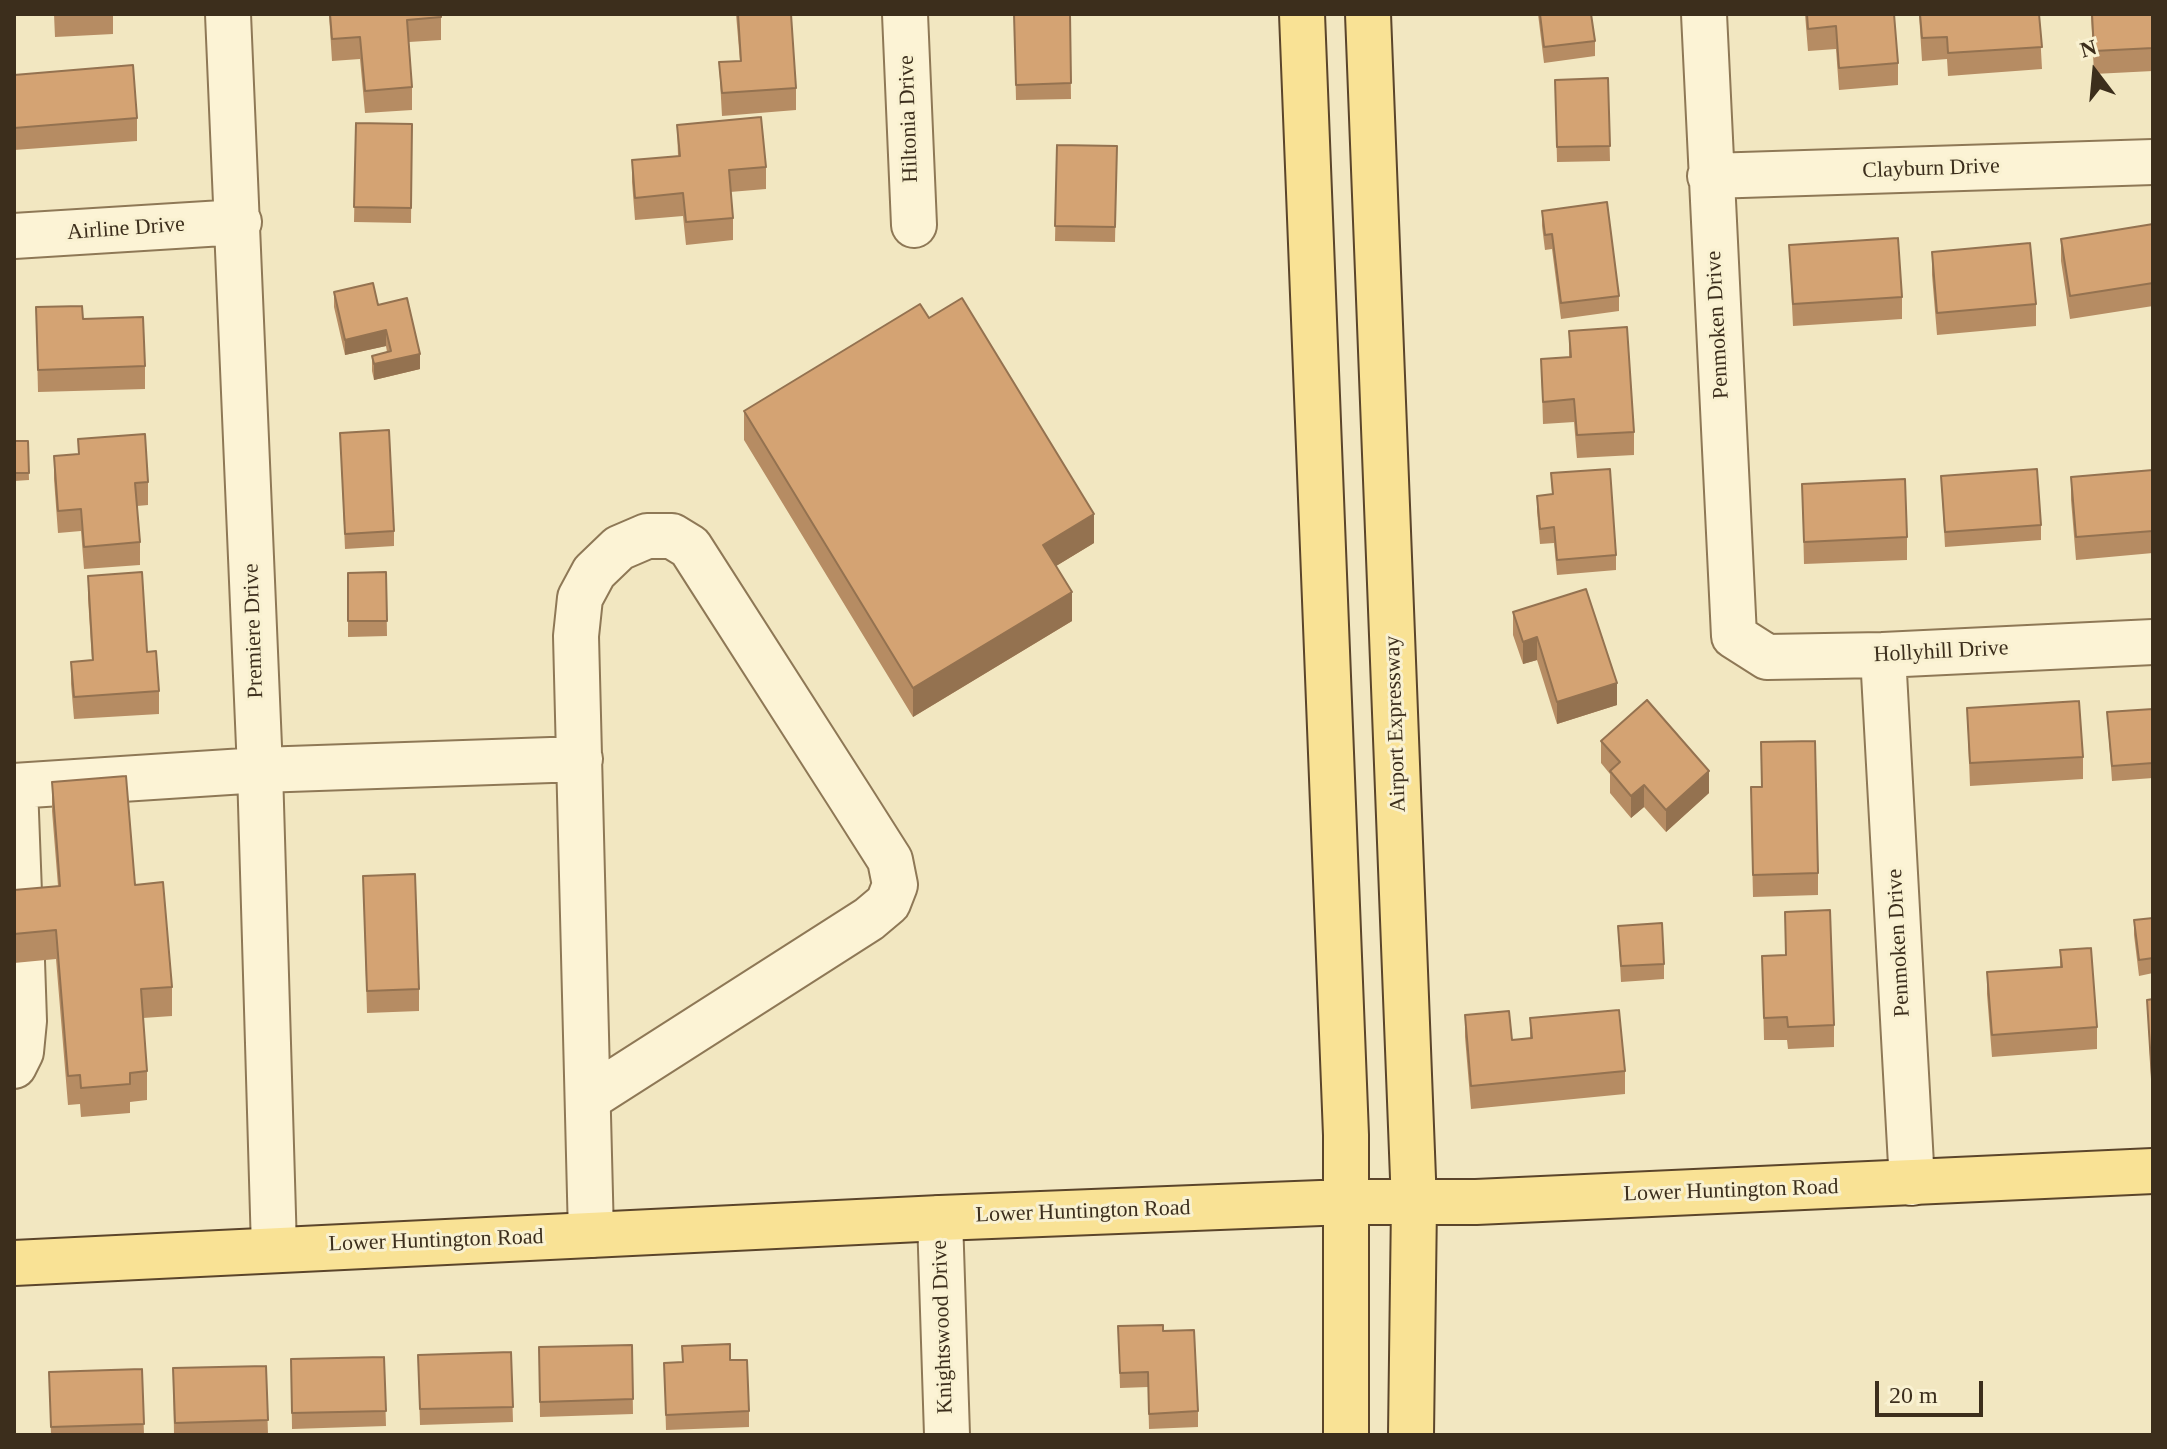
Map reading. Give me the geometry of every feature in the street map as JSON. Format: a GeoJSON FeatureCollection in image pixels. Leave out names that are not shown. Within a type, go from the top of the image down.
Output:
{"type":"FeatureCollection","features":[{"type":"Feature","properties":{"kind":"main road"},"geometry":{"type":"LineString","coordinates":[[1302,14],[1346,1202],[1346,1435]]}},
{"type":"Feature","properties":{"kind":"main road","name":"Airport Expressway"},"geometry":{"type":"LineString","coordinates":[[1368,14],[1414,1204],[1411,1435]]}},
{"type":"Feature","properties":{"kind":"main road","name":"Lower Huntington Road"},"geometry":{"type":"LineString","coordinates":[[14,1263],[940,1218],[1346,1202],[1414,1204],[2153,1171]]}},
{"type":"Feature","properties":{"kind":"street","name":"Premiere Drive"},"geometry":{"type":"LineString","coordinates":[[228,14],[260,770],[274,1248]]}},
{"type":"Feature","properties":{"kind":"street","name":"Hiltonia Drive"},"geometry":{"type":"LineString","coordinates":[[905,14],[914,225]]}},
{"type":"Feature","properties":{"kind":"street","name":"Penmoken Drive"},"geometry":{"type":"LineString","coordinates":[[1704,14],[1734,636]]}},
{"type":"Feature","properties":{"kind":"street","name":"Clayburn Drive"},"geometry":{"type":"LineString","coordinates":[[1710,176],[2153,162]]}},
{"type":"Feature","properties":{"kind":"street","name":"Airline Drive"},"geometry":{"type":"LineString","coordinates":[[14,236],[239,222]]}},
{"type":"Feature","properties":{"kind":"street"},"geometry":{"type":"LineString","coordinates":[[589,1098],[869,919],[888,903],[895,885],[890,860],[850,797],[690,547],[672,536],[647,536],[619,548],[594,572],[580,598],[576,636],[591,1235]]}},
{"type":"Feature","properties":{"kind":"street","name":"Hollyhill Drive"},"geometry":{"type":"LineString","coordinates":[[1734,636],[1767,657],[1883,655],[2153,642]]}},
{"type":"Feature","properties":{"kind":"street","name":"Penmoken Drive"},"geometry":{"type":"LineString","coordinates":[[1883,655],[1912,1183]]}},
{"type":"Feature","properties":{"kind":"street"},"geometry":{"type":"LineString","coordinates":[[14,1066],[21,1052],[24,1021],[14,786],[260,770],[580,759]]}},
{"type":"Feature","properties":{"kind":"street","name":"Knightswood Drive"},"geometry":{"type":"LineString","coordinates":[[940,1218],[947,1435]]}},
{"type":"Feature","properties":{"kind":"building"},"geometry":{"type":"Polygon","coordinates":[[[330,14],[441,14],[441,17],[407,20],[412,87],[365,91],[360,37],[332,39],[330,14]]]}},
{"type":"Feature","properties":{"kind":"building"},"geometry":{"type":"Polygon","coordinates":[[[738,14],[791,14],[796,88],[722,93],[719,62],[741,61],[738,14]]]}},
{"type":"Feature","properties":{"kind":"building"},"geometry":{"type":"Polygon","coordinates":[[[1014,14],[1070,14],[1071,83],[1016,85],[1014,14]]]}},
{"type":"Feature","properties":{"kind":"building"},"geometry":{"type":"Polygon","coordinates":[[[1540,14],[1591,14],[1595,41],[1544,47],[1540,14]]]}},
{"type":"Feature","properties":{"kind":"building"},"geometry":{"type":"Polygon","coordinates":[[[1807,14],[1894,14],[1898,63],[1839,68],[1836,26],[1808,29],[1807,14]]]}},
{"type":"Feature","properties":{"kind":"building"},"geometry":{"type":"Polygon","coordinates":[[[1920,14],[2039,14],[2042,47],[1948,53],[1947,37],[1922,38],[1920,14]]]}},
{"type":"Feature","properties":{"kind":"building"},"geometry":{"type":"Polygon","coordinates":[[[2092,14],[2153,14],[2153,48],[2094,51],[2092,14]]]}},
{"type":"Feature","properties":{"kind":"building"},"geometry":{"type":"Polygon","coordinates":[[[133,65],[137,118],[14,128],[14,75],[133,65]]]}},
{"type":"Feature","properties":{"kind":"building"},"geometry":{"type":"Polygon","coordinates":[[[1608,78],[1610,146],[1557,147],[1555,80],[1608,78]]]}},
{"type":"Feature","properties":{"kind":"building"},"geometry":{"type":"Polygon","coordinates":[[[761,117],[766,167],[729,170],[733,218],[686,222],[683,193],[635,198],[632,160],[680,156],[677,125],[761,117]]]}},
{"type":"Feature","properties":{"kind":"building"},"geometry":{"type":"Polygon","coordinates":[[[356,123],[412,124],[411,208],[354,207],[356,123]]]}},
{"type":"Feature","properties":{"kind":"building"},"geometry":{"type":"Polygon","coordinates":[[[1057,145],[1117,146],[1115,227],[1055,226],[1057,145]]]}},
{"type":"Feature","properties":{"kind":"building"},"geometry":{"type":"Polygon","coordinates":[[[1607,202],[1619,296],[1561,303],[1552,234],[1545,235],[1542,211],[1607,202]]]}},
{"type":"Feature","properties":{"kind":"building"},"geometry":{"type":"Polygon","coordinates":[[[2153,224],[2153,283],[2070,296],[2061,239],[2153,224]]]}},
{"type":"Feature","properties":{"kind":"building"},"geometry":{"type":"Polygon","coordinates":[[[1898,238],[1902,297],[1793,304],[1789,245],[1898,238]]]}},
{"type":"Feature","properties":{"kind":"building"},"geometry":{"type":"Polygon","coordinates":[[[2030,243],[2036,304],[1937,313],[1932,252],[2030,243]]]}},
{"type":"Feature","properties":{"kind":"building"},"geometry":{"type":"Polygon","coordinates":[[[373,283],[378,305],[407,298],[420,354],[374,364],[372,356],[391,351],[386,330],[345,340],[334,292],[373,283]]]}},
{"type":"Feature","properties":{"kind":"building"},"geometry":{"type":"Polygon","coordinates":[[[962,298],[1094,514],[1043,545],[1072,592],[913,688],[744,411],[920,304],[929,318],[962,298]]]}},
{"type":"Feature","properties":{"kind":"building"},"geometry":{"type":"Polygon","coordinates":[[[82,306],[83,319],[143,317],[145,366],[38,370],[36,307],[82,306]]]}},
{"type":"Feature","properties":{"kind":"building"},"geometry":{"type":"Polygon","coordinates":[[[1627,327],[1634,432],[1577,435],[1574,399],[1543,402],[1541,359],[1571,357],[1569,331],[1627,327]]]}},
{"type":"Feature","properties":{"kind":"building"},"geometry":{"type":"Polygon","coordinates":[[[389,430],[394,531],[345,534],[340,433],[389,430]]]}},
{"type":"Feature","properties":{"kind":"building"},"geometry":{"type":"Polygon","coordinates":[[[145,434],[148,482],[135,483],[140,542],[84,547],[81,509],[58,511],[54,456],[79,454],[78,439],[145,434]]]}},
{"type":"Feature","properties":{"kind":"building"},"geometry":{"type":"Polygon","coordinates":[[[14,441],[28,441],[29,473],[14,473],[14,441]]]}},
{"type":"Feature","properties":{"kind":"building"},"geometry":{"type":"Polygon","coordinates":[[[1610,469],[1616,555],[1557,560],[1554,527],[1540,529],[1537,496],[1553,494],[1551,473],[1610,469]]]}},
{"type":"Feature","properties":{"kind":"building"},"geometry":{"type":"Polygon","coordinates":[[[2037,469],[2041,525],[1945,532],[1941,476],[2037,469]]]}},
{"type":"Feature","properties":{"kind":"building"},"geometry":{"type":"Polygon","coordinates":[[[2153,470],[2153,531],[2076,537],[2071,477],[2153,470]]]}},
{"type":"Feature","properties":{"kind":"building"},"geometry":{"type":"Polygon","coordinates":[[[1905,479],[1907,537],[1804,542],[1802,484],[1905,479]]]}},
{"type":"Feature","properties":{"kind":"building"},"geometry":{"type":"Polygon","coordinates":[[[142,572],[147,652],[156,651],[159,691],[74,697],[71,662],[93,660],[88,576],[142,572]]]}},
{"type":"Feature","properties":{"kind":"building"},"geometry":{"type":"Polygon","coordinates":[[[386,572],[387,621],[348,621],[348,573],[386,572]]]}},
{"type":"Feature","properties":{"kind":"building"},"geometry":{"type":"Polygon","coordinates":[[[1586,589],[1617,683],[1557,702],[1537,637],[1523,642],[1513,612],[1586,589]]]}},
{"type":"Feature","properties":{"kind":"building"},"geometry":{"type":"Polygon","coordinates":[[[1647,700],[1709,771],[1666,810],[1644,785],[1631,796],[1610,771],[1620,762],[1601,741],[1647,700]]]}},
{"type":"Feature","properties":{"kind":"building"},"geometry":{"type":"Polygon","coordinates":[[[2079,701],[2083,757],[1970,763],[1967,708],[2079,701]]]}},
{"type":"Feature","properties":{"kind":"building"},"geometry":{"type":"Polygon","coordinates":[[[2153,709],[2153,763],[2112,766],[2107,712],[2153,709]]]}},
{"type":"Feature","properties":{"kind":"building"},"geometry":{"type":"Polygon","coordinates":[[[1815,741],[1818,873],[1753,875],[1751,787],[1762,787],[1761,742],[1815,741]]]}},
{"type":"Feature","properties":{"kind":"building"},"geometry":{"type":"Polygon","coordinates":[[[126,776],[135,885],[163,882],[172,987],[141,989],[147,1071],[130,1073],[130,1084],[81,1088],[80,1075],[68,1076],[56,930],[14,934],[14,890],[60,886],[52,782],[126,776]]]}},
{"type":"Feature","properties":{"kind":"building"},"geometry":{"type":"Polygon","coordinates":[[[415,874],[419,989],[367,991],[363,876],[415,874]]]}},
{"type":"Feature","properties":{"kind":"building"},"geometry":{"type":"Polygon","coordinates":[[[1830,910],[1834,1025],[1788,1027],[1787,1017],[1764,1018],[1762,956],[1786,955],[1785,912],[1830,910]]]}},
{"type":"Feature","properties":{"kind":"building"},"geometry":{"type":"Polygon","coordinates":[[[2153,918],[2153,958],[2139,960],[2134,920],[2153,918]]]}},
{"type":"Feature","properties":{"kind":"building"},"geometry":{"type":"Polygon","coordinates":[[[1662,923],[1664,964],[1621,966],[1618,926],[1662,923]]]}},
{"type":"Feature","properties":{"kind":"building"},"geometry":{"type":"Polygon","coordinates":[[[2091,948],[2097,1027],[1992,1035],[1987,972],[2062,967],[2060,950],[2091,948]]]}},
{"type":"Feature","properties":{"kind":"building"},"geometry":{"type":"Polygon","coordinates":[[[2153,999],[2153,1079],[2152,1079],[2147,1000],[2153,999]]]}},
{"type":"Feature","properties":{"kind":"building"},"geometry":{"type":"Polygon","coordinates":[[[1619,1010],[1625,1071],[1471,1086],[1465,1015],[1509,1011],[1512,1040],[1532,1038],[1530,1018],[1619,1010]]]}},
{"type":"Feature","properties":{"kind":"building"},"geometry":{"type":"Polygon","coordinates":[[[1163,1325],[1163,1331],[1194,1330],[1198,1411],[1149,1414],[1148,1372],[1120,1373],[1118,1326],[1163,1325]]]}},
{"type":"Feature","properties":{"kind":"building"},"geometry":{"type":"Polygon","coordinates":[[[730,1344],[730,1360],[747,1360],[749,1411],[666,1415],[664,1363],[683,1362],[682,1346],[730,1344]]]}},
{"type":"Feature","properties":{"kind":"building"},"geometry":{"type":"Polygon","coordinates":[[[632,1345],[633,1399],[540,1402],[539,1347],[632,1345]]]}},
{"type":"Feature","properties":{"kind":"building"},"geometry":{"type":"Polygon","coordinates":[[[511,1352],[513,1407],[420,1409],[418,1355],[511,1352]]]}},
{"type":"Feature","properties":{"kind":"building"},"geometry":{"type":"Polygon","coordinates":[[[384,1357],[386,1411],[292,1413],[291,1359],[384,1357]]]}},
{"type":"Feature","properties":{"kind":"building"},"geometry":{"type":"Polygon","coordinates":[[[266,1366],[268,1420],[175,1423],[173,1368],[266,1366]]]}},
{"type":"Feature","properties":{"kind":"building"},"geometry":{"type":"Polygon","coordinates":[[[142,1369],[144,1424],[51,1427],[49,1372],[142,1369]]]}}]}
